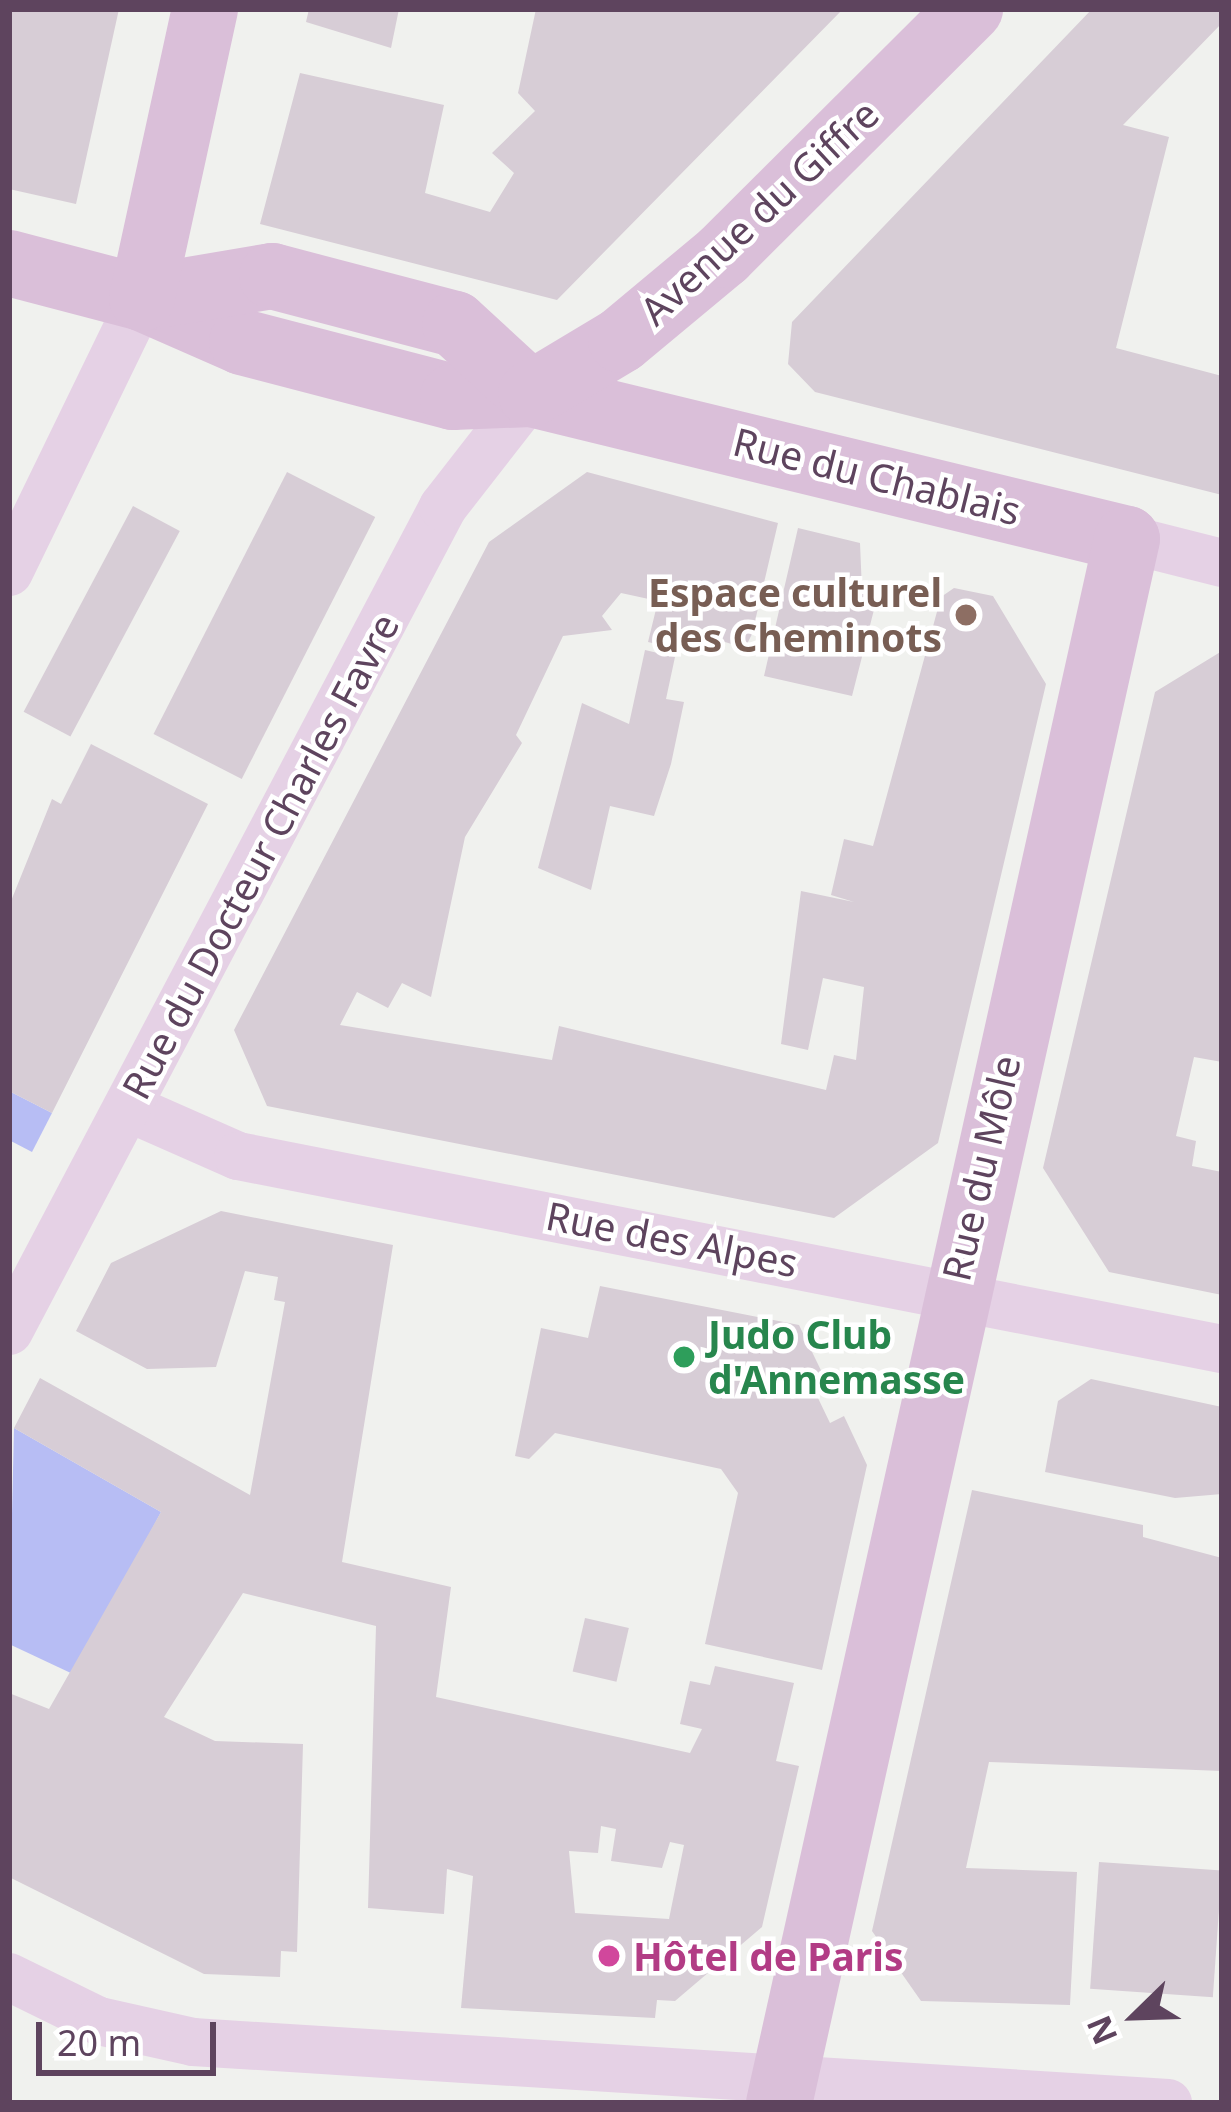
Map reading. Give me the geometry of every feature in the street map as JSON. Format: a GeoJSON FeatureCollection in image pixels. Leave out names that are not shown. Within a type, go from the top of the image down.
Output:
{"type":"FeatureCollection","features":[{"type":"Feature","properties":{"kind":"street"},"geometry":{"type":"LineString","coordinates":[[9,572],[142,298],[206,9]]}},
{"type":"Feature","properties":{"kind":"street","name":"Avenue du Giffre"},"geometry":{"type":"LineString","coordinates":[[531,394],[622,340],[723,255],[970,9]]}},
{"type":"Feature","properties":{"kind":"street","name":"Rue du Chablais"},"geometry":{"type":"LineString","coordinates":[[9,263],[142,298],[242,342],[453,397],[531,394],[1222,563]]}},
{"type":"Feature","properties":{"kind":"street","name":"Rue du Docteur Charles Favre"},"geometry":{"type":"LineString","coordinates":[[9,1331],[443,507],[531,394]]}},
{"type":"Feature","properties":{"kind":"street","name":"Rue du Môle"},"geometry":{"type":"LineString","coordinates":[[783,2092],[952,1293],[1127,539]]}},
{"type":"Feature","properties":{"kind":"street","name":"Rue des Alpes"},"geometry":{"type":"LineString","coordinates":[[129,1108],[238,1156],[1222,1349]]}},
{"type":"Feature","properties":{"kind":"street"},"geometry":{"type":"LineString","coordinates":[[9,1977],[99,2021],[173,2040],[783,2092],[1168,2103]]}},
{"type":"Feature","properties":{"kind":"shaded area"},"geometry":{"type":"Polygon","coordinates":[[[9,1091],[52,1113],[32,1152],[9,1140],[9,1091]]]}},
{"type":"Feature","properties":{"kind":"shaded area"},"geometry":{"type":"Polygon","coordinates":[[[14,1428],[161,1512],[75,1675],[9,1644],[14,1428]]]}},
{"type":"Feature","properties":{"kind":"building"},"geometry":{"type":"Polygon","coordinates":[[[9,9],[119,9],[76,204],[9,189],[9,9]]]}},
{"type":"Feature","properties":{"kind":"building"},"geometry":{"type":"Polygon","coordinates":[[[309,9],[399,9],[391,48],[306,22],[309,9]]]}},
{"type":"Feature","properties":{"kind":"building"},"geometry":{"type":"Polygon","coordinates":[[[536,9],[843,9],[557,300],[260,224],[300,73],[444,105],[425,193],[490,212],[514,173],[492,153],[535,111],[518,93],[536,9]]]}},
{"type":"Feature","properties":{"kind":"building"},"geometry":{"type":"Polygon","coordinates":[[[1092,9],[1222,9],[1222,23],[1123,125],[1169,137],[1116,348],[1222,376],[1222,495],[815,392],[788,364],[792,322],[1092,9]]]}},
{"type":"Feature","properties":{"kind":"building"},"geometry":{"type":"Polygon","coordinates":[[[287,472],[375,517],[242,779],[154,734],[287,472]]]}},
{"type":"Feature","properties":{"kind":"building"},"geometry":{"type":"Polygon","coordinates":[[[587,472],[778,523],[752,634],[745,648],[678,628],[673,648],[648,642],[658,601],[621,593],[602,616],[612,630],[563,636],[516,735],[522,743],[465,837],[431,997],[402,983],[388,1008],[357,992],[340,1025],[552,1060],[559,1026],[826,1090],[834,1055],[856,1060],[864,987],[823,978],[808,1050],[781,1044],[801,891],[854,902],[831,895],[844,839],[873,846],[941,597],[954,588],[993,596],[1046,684],[938,1143],[834,1218],[267,1106],[234,1030],[489,542],[587,472]]]}},
{"type":"Feature","properties":{"kind":"building"},"geometry":{"type":"Polygon","coordinates":[[[133,506],[180,531],[70,737],[24,712],[133,506]]]}},
{"type":"Feature","properties":{"kind":"building"},"geometry":{"type":"Polygon","coordinates":[[[798,528],[860,543],[862,591],[878,594],[852,696],[764,676],[798,528]]]}},
{"type":"Feature","properties":{"kind":"building"},"geometry":{"type":"Polygon","coordinates":[[[645,650],[675,657],[666,699],[684,702],[671,764],[654,816],[610,806],[591,890],[538,868],[582,703],[629,724],[645,650]]]}},
{"type":"Feature","properties":{"kind":"building"},"geometry":{"type":"Polygon","coordinates":[[[1222,651],[1222,1062],[1194,1057],[1176,1136],[1196,1141],[1192,1166],[1222,1172],[1222,1295],[1109,1272],[1043,1168],[1155,692],[1222,651]]]}},
{"type":"Feature","properties":{"kind":"building"},"geometry":{"type":"Polygon","coordinates":[[[91,744],[208,804],[52,1113],[9,1091],[9,906],[52,799],[61,804],[91,744]]]}},
{"type":"Feature","properties":{"kind":"building"},"geometry":{"type":"Polygon","coordinates":[[[221,1211],[393,1245],[342,1562],[451,1587],[436,1697],[690,1753],[702,1729],[680,1724],[690,1681],[710,1685],[715,1666],[794,1683],[776,1761],[799,1766],[762,1927],[675,2001],[657,2000],[655,2018],[461,2008],[473,1876],[447,1869],[444,1914],[368,1908],[376,1626],[243,1593],[164,1717],[215,1741],[303,1744],[297,1952],[281,1951],[280,1977],[204,1974],[9,1877],[9,1693],[49,1709],[161,1512],[14,1428],[40,1378],[250,1495],[285,1302],[274,1300],[278,1277],[245,1271],[216,1367],[147,1369],[76,1331],[111,1263],[221,1211]],[[601,1826],[598,1853],[569,1851],[575,1913],[669,1919],[684,1845],[670,1842],[662,1868],[611,1861],[616,1829],[601,1826]]]}},
{"type":"Feature","properties":{"kind":"building"},"geometry":{"type":"Polygon","coordinates":[[[600,1286],[799,1325],[830,1389],[817,1396],[830,1423],[844,1416],[867,1465],[822,1670],[705,1644],[738,1493],[721,1469],[555,1433],[529,1459],[515,1456],[541,1328],[588,1338],[600,1286]]]}},
{"type":"Feature","properties":{"kind":"building"},"geometry":{"type":"Polygon","coordinates":[[[1091,1379],[1222,1407],[1222,1494],[1175,1498],[1045,1472],[1058,1401],[1091,1379]]]}},
{"type":"Feature","properties":{"kind":"building"},"geometry":{"type":"Polygon","coordinates":[[[972,1490],[1143,1525],[1143,1537],[1222,1558],[1222,1771],[989,1762],[966,1868],[1077,1872],[1070,2005],[921,2001],[872,1931],[972,1490]]]}},
{"type":"Feature","properties":{"kind":"building"},"geometry":{"type":"Polygon","coordinates":[[[585,1618],[629,1628],[616,1682],[573,1672],[585,1618]]]}},
{"type":"Feature","properties":{"kind":"building"},"geometry":{"type":"Polygon","coordinates":[[[1099,1862],[1222,1871],[1213,1997],[1090,1989],[1099,1862]]]}},
{"type":"Feature","properties":{"kind":"place","name":"Espace culturel des Cheminots"},"geometry":{"type":"Point","coordinates":[966,615]}},
{"type":"Feature","properties":{"kind":"place","name":"Judo Club d'Annemasse"},"geometry":{"type":"Point","coordinates":[684,1357]}},
{"type":"Feature","properties":{"kind":"place","name":"Hôtel de Paris"},"geometry":{"type":"Point","coordinates":[609,1956]}}]}
